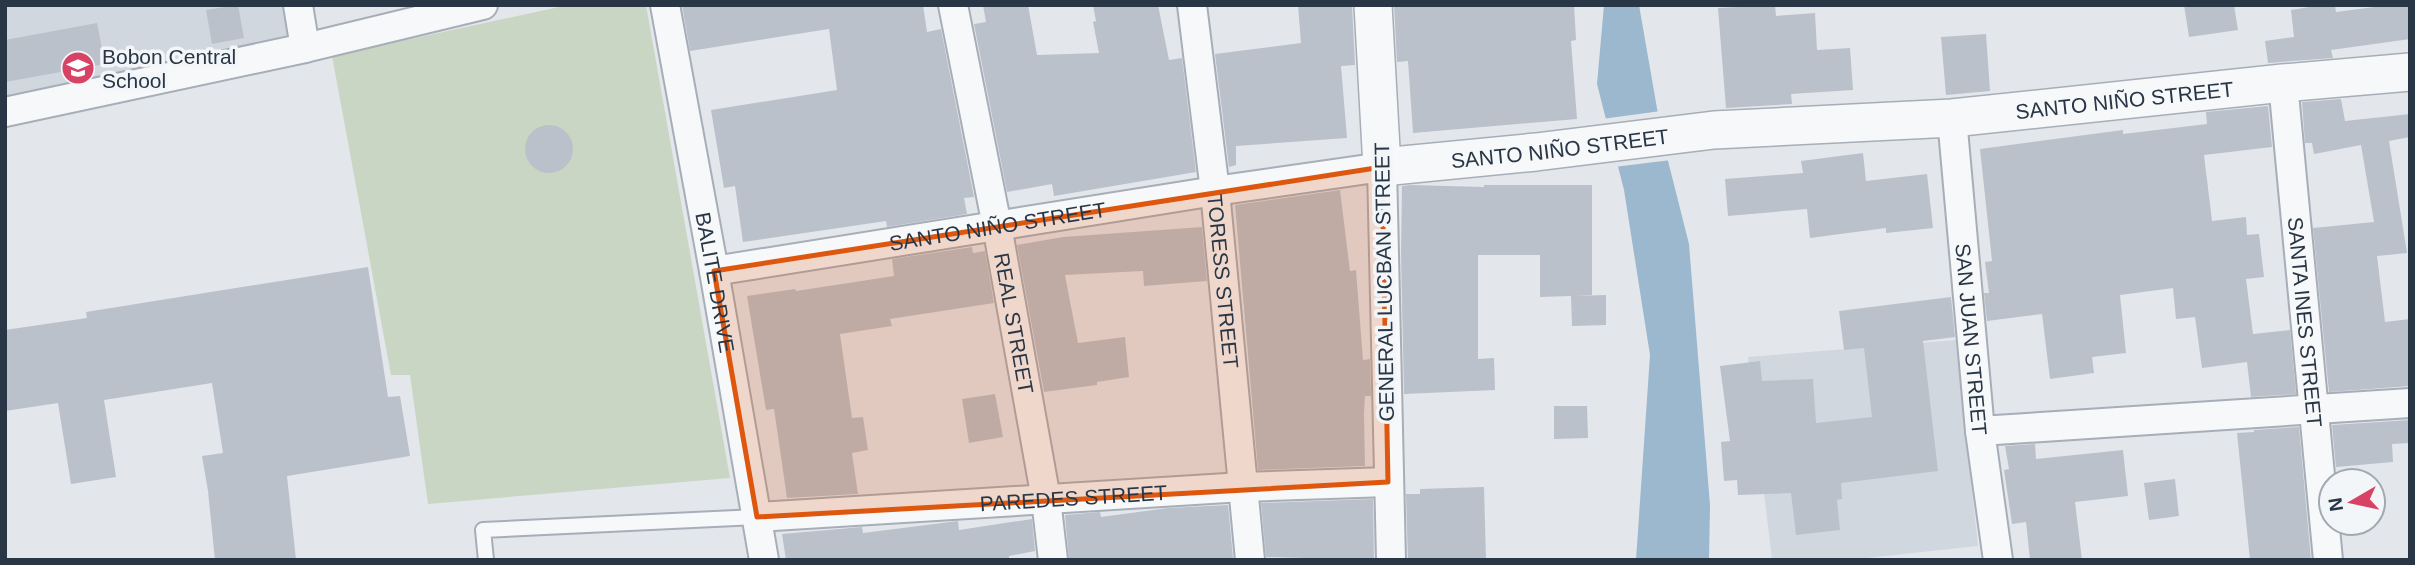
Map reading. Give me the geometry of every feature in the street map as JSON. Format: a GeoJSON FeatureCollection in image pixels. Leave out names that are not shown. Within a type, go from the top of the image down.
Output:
{"type":"FeatureCollection","features":[{"type":"Feature","properties":{"kind":"street"},"geometry":{"type":"LineString","coordinates":[[298,5],[305,48]]}},
{"type":"Feature","properties":{"kind":"street"},"geometry":{"type":"LineString","coordinates":[[5,112],[305,48],[432,11],[483,5]]}},
{"type":"Feature","properties":{"kind":"street","name":"BALITE DRIVE"},"geometry":{"type":"LineString","coordinates":[[665,5],[764,560]]}},
{"type":"Feature","properties":{"kind":"street","name":"REAL STREET"},"geometry":{"type":"LineString","coordinates":[[953,5],[997,226],[1046,499],[1053,560]]}},
{"type":"Feature","properties":{"kind":"street","name":"TORESS STREET"},"geometry":{"type":"LineString","coordinates":[[1192,5],[1215,191],[1250,560]]}},
{"type":"Feature","properties":{"kind":"street","name":"GENERAL LUCBAN STREET"},"geometry":{"type":"LineString","coordinates":[[1373,5],[1382,167],[1391,560]]}},
{"type":"Feature","properties":{"kind":"street","name":"SANTO NIÑO STREET"},"geometry":{"type":"LineString","coordinates":[[714,271],[1382,167],[1536,152],[1714,130],[1952,118],[2410,72]]}},
{"type":"Feature","properties":{"kind":"street","name":"SANTA INES STREET"},"geometry":{"type":"LineString","coordinates":[[2283,83],[2328,560]]}},
{"type":"Feature","properties":{"kind":"street","name":"SAN JUAN STREET"},"geometry":{"type":"LineString","coordinates":[[1952,118],[1980,431],[1998,560]]}},
{"type":"Feature","properties":{"kind":"street"},"geometry":{"type":"LineString","coordinates":[[1980,431],[2410,402]]}},
{"type":"Feature","properties":{"kind":"street","name":"PAREDES STREET"},"geometry":{"type":"LineString","coordinates":[[757,517],[1243,487],[1388,482]]}},
{"type":"Feature","properties":{"kind":"lane"},"geometry":{"type":"LineString","coordinates":[[486,560],[483,530],[757,517]]}},
{"type":"Feature","properties":{"kind":"highlighted area"},"geometry":{"type":"Polygon","coordinates":[[[1382,167],[1388,482],[757,517],[714,271],[1382,167]]]}},
{"type":"Feature","properties":{"kind":"shaded area","name":"Bobon Central School"},"geometry":{"type":"Polygon","coordinates":[[[5,5],[292,5],[298,38],[5,98],[5,5]]]}},
{"type":"Feature","properties":{"kind":"shaded area"},"geometry":{"type":"Polygon","coordinates":[[[1956,340],[1978,546],[1848,560],[1772,560],[1748,357],[1956,340]]]}},
{"type":"Feature","properties":{"kind":"green space"},"geometry":{"type":"Polygon","coordinates":[[[568,5],[646,5],[730,478],[428,504],[410,375],[391,375],[332,56],[568,5]]]}},
{"type":"Feature","properties":{"kind":"water"},"geometry":{"type":"Polygon","coordinates":[[[1604,5],[1639,5],[1662,137],[1689,244],[1710,505],[1709,560],[1636,560],[1650,355],[1624,190],[1597,84],[1604,5]]]}},
{"type":"Feature","properties":{"kind":"pier"},"geometry":{"type":"Polygon","coordinates":[[[1661,111],[1671,160],[1614,167],[1602,119],[1661,111]]]}},
{"type":"Feature","properties":{"kind":"building"},"geometry":{"type":"Polygon","coordinates":[[[238,5],[244,38],[212,44],[206,10],[238,5]]]}},
{"type":"Feature","properties":{"kind":"building"},"geometry":{"type":"Polygon","coordinates":[[[682,5],[923,5],[927,32],[941,29],[974,197],[964,198],[967,214],[887,227],[886,221],[743,242],[735,186],[724,188],[711,110],[837,90],[829,29],[690,51],[682,5]]]}},
{"type":"Feature","properties":{"kind":"building"},"geometry":{"type":"Polygon","coordinates":[[[983,5],[1028,5],[1037,55],[1099,53],[1093,22],[1096,21],[1093,5],[1158,5],[1169,60],[1182,58],[1196,172],[1054,196],[1052,184],[1007,192],[974,24],[986,22],[983,5]]]}},
{"type":"Feature","properties":{"kind":"building"},"geometry":{"type":"Polygon","coordinates":[[[1298,5],[1352,5],[1355,65],[1341,66],[1347,138],[1236,146],[1236,165],[1229,167],[1215,54],[1301,43],[1298,5]]]}},
{"type":"Feature","properties":{"kind":"building"},"geometry":{"type":"Polygon","coordinates":[[[1394,5],[1574,5],[1576,40],[1571,41],[1577,119],[1413,133],[1408,61],[1397,62],[1394,5]]]}},
{"type":"Feature","properties":{"kind":"building"},"geometry":{"type":"Polygon","coordinates":[[[1775,5],[1776,16],[1815,13],[1817,50],[1850,48],[1853,90],[1791,94],[1792,104],[1726,108],[1718,8],[1775,5]]]}},
{"type":"Feature","properties":{"kind":"building"},"geometry":{"type":"Polygon","coordinates":[[[2184,5],[2234,5],[2238,30],[2189,37],[2184,5]]]}},
{"type":"Feature","properties":{"kind":"building"},"geometry":{"type":"Polygon","coordinates":[[[2335,5],[2336,12],[2410,5],[2410,39],[2331,50],[2333,58],[2268,63],[2265,41],[2294,37],[2291,10],[2335,5]]]}},
{"type":"Feature","properties":{"kind":"building"},"geometry":{"type":"Polygon","coordinates":[[[97,23],[105,64],[5,82],[5,40],[97,23]]]}},
{"type":"Feature","properties":{"kind":"building"},"geometry":{"type":"Polygon","coordinates":[[[1986,34],[1990,91],[1946,95],[1941,37],[1986,34]]]}},
{"type":"Feature","properties":{"kind":"building"},"geometry":{"type":"Polygon","coordinates":[[[2341,99],[2345,121],[2410,114],[2410,137],[2389,141],[2407,253],[2377,256],[2385,322],[2410,319],[2410,386],[2329,392],[2313,228],[2374,222],[2361,145],[2314,154],[2312,143],[2305,143],[2302,102],[2341,99]]]}},
{"type":"Feature","properties":{"kind":"building"},"geometry":{"type":"Polygon","coordinates":[[[2268,106],[2272,147],[2204,155],[2212,221],[2246,217],[2247,235],[2259,234],[2264,277],[2246,279],[2253,334],[2290,330],[2296,394],[2251,397],[2247,362],[2202,368],[2195,317],[2176,319],[2173,288],[2120,295],[2126,353],[2092,357],[2094,373],[2050,379],[2042,314],[1987,321],[1984,293],[1989,293],[1985,262],[1992,261],[1980,149],[2123,130],[2123,134],[2207,124],[2206,112],[2268,106]]]}},
{"type":"Feature","properties":{"kind":"building"},"geometry":{"type":"Polygon","coordinates":[[[549,125],[566,132],[573,149],[566,166],[549,173],[532,166],[525,149],[532,132],[549,125]]]}},
{"type":"Feature","properties":{"kind":"building"},"geometry":{"type":"Polygon","coordinates":[[[1863,153],[1866,181],[1927,174],[1933,228],[1886,233],[1886,228],[1810,238],[1807,209],[1728,216],[1725,179],[1803,173],[1801,161],[1863,153]]]}},
{"type":"Feature","properties":{"kind":"building"},"geometry":{"type":"Polygon","coordinates":[[[1592,185],[1592,295],[1574,296],[1606,295],[1606,325],[1572,326],[1571,296],[1540,297],[1540,255],[1478,255],[1478,359],[1494,358],[1495,390],[1404,394],[1402,186],[1592,185]]]}},
{"type":"Feature","properties":{"kind":"building"},"geometry":{"type":"Polygon","coordinates":[[[1340,190],[1350,271],[1356,270],[1363,360],[1370,359],[1371,396],[1365,396],[1364,414],[1365,466],[1258,470],[1235,205],[1340,190]]]}},
{"type":"Feature","properties":{"kind":"building"},"geometry":{"type":"Polygon","coordinates":[[[1202,227],[1207,281],[1144,286],[1143,271],[1065,275],[1078,343],[1125,337],[1129,377],[1097,382],[1097,385],[1044,392],[1017,245],[1063,237],[1202,227]]]}},
{"type":"Feature","properties":{"kind":"building"},"geometry":{"type":"Polygon","coordinates":[[[972,247],[973,253],[985,251],[994,303],[890,319],[892,326],[840,334],[852,418],[863,417],[868,450],[852,453],[858,494],[787,498],[774,409],[766,410],[747,296],[894,276],[892,259],[972,247]]]}},
{"type":"Feature","properties":{"kind":"building"},"geometry":{"type":"Polygon","coordinates":[[[368,267],[388,397],[400,396],[410,456],[287,476],[296,560],[215,560],[202,456],[223,453],[212,383],[104,400],[116,477],[71,484],[58,403],[5,411],[5,330],[87,318],[86,312],[368,267]]]}},
{"type":"Feature","properties":{"kind":"building"},"geometry":{"type":"Polygon","coordinates":[[[1951,297],[1955,337],[1923,341],[1938,471],[1841,483],[1842,499],[1837,500],[1840,530],[1796,535],[1791,493],[1738,495],[1737,480],[1724,481],[1721,442],[1730,441],[1720,366],[1760,361],[1762,381],[1813,379],[1816,423],[1872,417],[1864,348],[1844,350],[1839,311],[1951,297]]]}},
{"type":"Feature","properties":{"kind":"building"},"geometry":{"type":"Polygon","coordinates":[[[995,394],[1003,437],[969,443],[962,399],[995,394]]]}},
{"type":"Feature","properties":{"kind":"building"},"geometry":{"type":"Polygon","coordinates":[[[1554,406],[1587,406],[1588,438],[1554,439],[1554,406]]]}},
{"type":"Feature","properties":{"kind":"building"},"geometry":{"type":"Polygon","coordinates":[[[2410,420],[2410,443],[2392,444],[2393,462],[2336,467],[2332,425],[2410,420]]]}},
{"type":"Feature","properties":{"kind":"building"},"geometry":{"type":"Polygon","coordinates":[[[2299,427],[2311,560],[2250,560],[2237,433],[2299,427]]]}},
{"type":"Feature","properties":{"kind":"building"},"geometry":{"type":"Polygon","coordinates":[[[2035,444],[2036,459],[2123,450],[2128,496],[2075,502],[2082,560],[2030,560],[2026,522],[2012,524],[2004,470],[2009,469],[2005,446],[2035,444]]]}},
{"type":"Feature","properties":{"kind":"building"},"geometry":{"type":"Polygon","coordinates":[[[2175,479],[2179,516],[2149,520],[2144,483],[2175,479]]]}},
{"type":"Feature","properties":{"kind":"building"},"geometry":{"type":"Polygon","coordinates":[[[1484,487],[1486,560],[1408,560],[1406,494],[1420,494],[1420,489],[1484,487]]]}},
{"type":"Feature","properties":{"kind":"building"},"geometry":{"type":"Polygon","coordinates":[[[1373,499],[1374,560],[1266,557],[1261,503],[1373,499]]]}},
{"type":"Feature","properties":{"kind":"building"},"geometry":{"type":"Polygon","coordinates":[[[1228,505],[1233,558],[1069,560],[1065,515],[1100,512],[1101,517],[1168,508],[1228,505]]]}},
{"type":"Feature","properties":{"kind":"building"},"geometry":{"type":"Polygon","coordinates":[[[1032,519],[1035,551],[1009,556],[1009,560],[786,560],[782,534],[862,527],[863,533],[958,521],[959,530],[1032,519]]]}},
{"type":"Feature","properties":{"kind":"place","name":"Bobon Central School"},"geometry":{"type":"Point","coordinates":[78,68]}}]}
